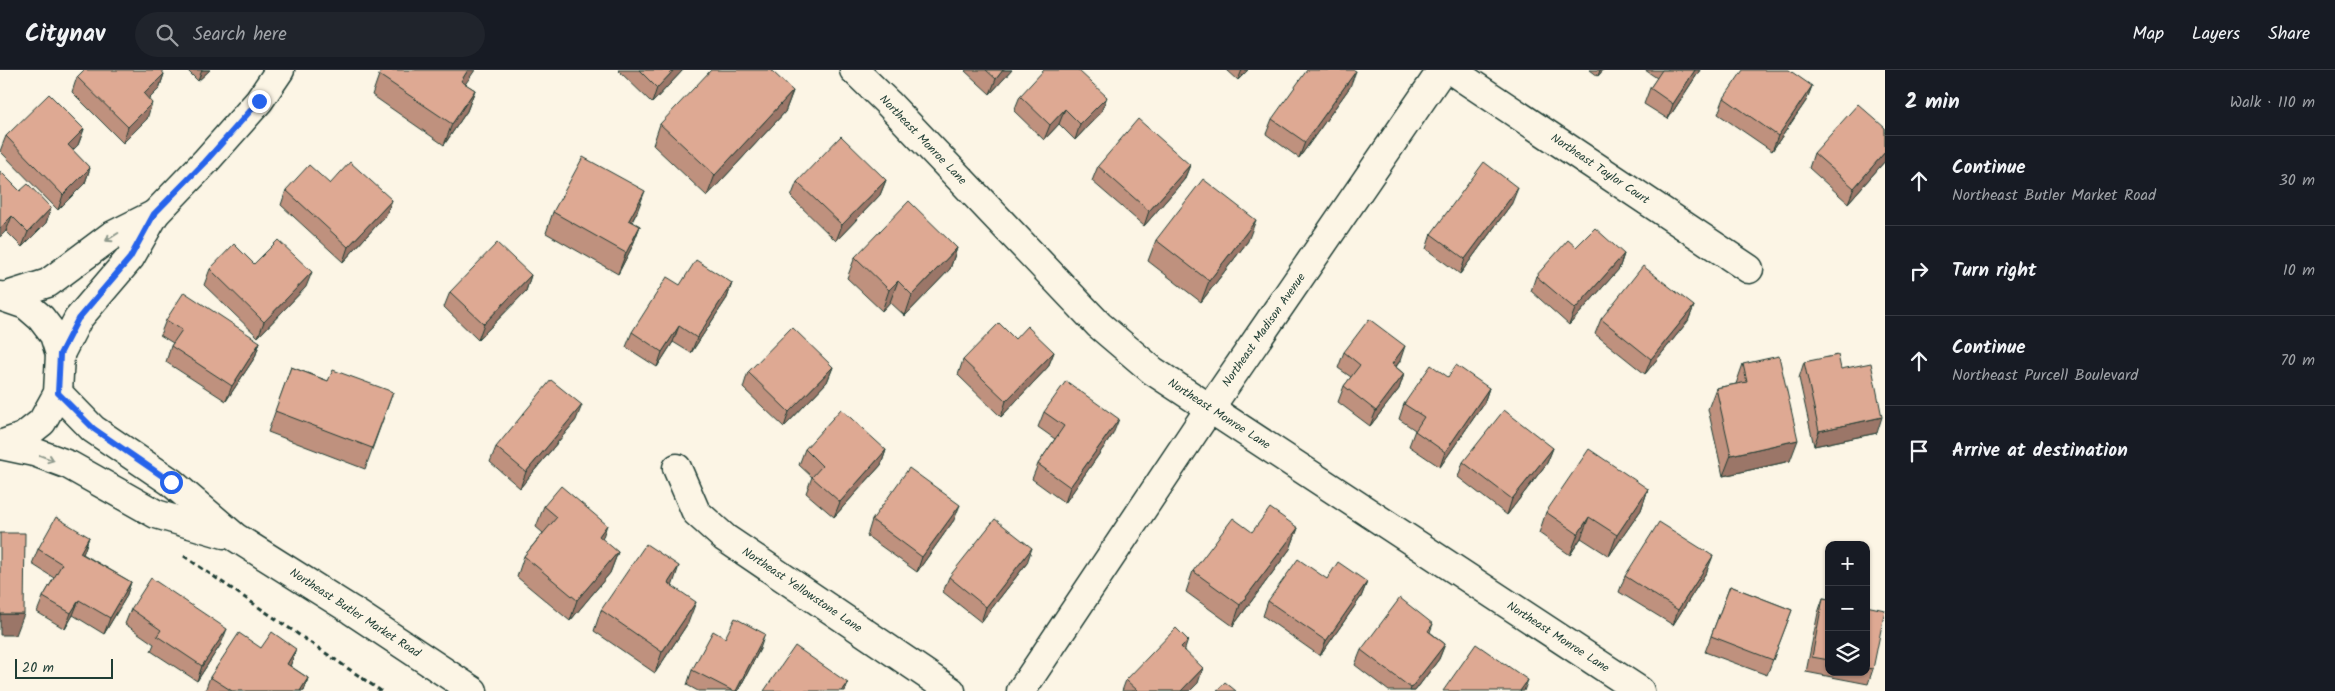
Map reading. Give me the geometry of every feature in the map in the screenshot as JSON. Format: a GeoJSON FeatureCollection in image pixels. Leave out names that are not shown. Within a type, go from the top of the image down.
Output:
{"type":"FeatureCollection","features":[{"type":"Feature","properties":{"kind":"street"},"geometry":{"type":"LineString","coordinates":[[60,354],[78,319],[130,258],[154,214],[205,162],[259,101],[280,70]]}},
{"type":"Feature","properties":{"kind":"street","name":"Northeast Monroe Lane"},"geometry":{"type":"LineString","coordinates":[[854,70],[888,103],[1099,325],[1153,371],[1640,691]]}},
{"type":"Feature","properties":{"kind":"street","name":"Northeast Madison Avenue"},"geometry":{"type":"LineString","coordinates":[[1021,691],[1210,408],[1442,70]]}},
{"type":"Feature","properties":{"kind":"street","name":"Northeast Taylor Court"},"geometry":{"type":"LineString","coordinates":[[1451,70],[1749,269]]}},
{"type":"Feature","properties":{"kind":"street"},"geometry":{"type":"LineString","coordinates":[[3,296],[48,283],[111,236],[154,214]]}},
{"type":"Feature","properties":{"kind":"street"},"geometry":{"type":"LineString","coordinates":[[0,445],[23,437],[42,422],[58,393],[60,354],[54,335],[42,318],[26,305],[3,296]]}},
{"type":"Feature","properties":{"kind":"street","name":"Northeast Butler Market Road"},"geometry":{"type":"LineString","coordinates":[[58,393],[94,429],[171,482],[235,537],[351,610],[473,691]]}},
{"type":"Feature","properties":{"kind":"street","name":"Northeast Butler Market Road"},"geometry":{"type":"LineString","coordinates":[[0,445],[34,452],[69,465],[156,514],[235,537]]}},
{"type":"Feature","properties":{"kind":"street","name":"Northeast Yellowstone Lane"},"geometry":{"type":"LineString","coordinates":[[677,468],[696,512],[725,538],[951,691]]}},
{"type":"Feature","properties":{"kind":"path"},"geometry":{"type":"LineString","coordinates":[[182,554],[381,691]]}},
{"type":"Feature","properties":{"kind":"building"},"geometry":{"type":"Polygon","coordinates":[[[84,70],[161,70],[164,74],[144,94],[152,103],[128,127],[77,77],[84,70]]]}},
{"type":"Feature","properties":{"kind":"building"},"geometry":{"type":"Polygon","coordinates":[[[382,70],[468,70],[461,81],[475,90],[452,124],[379,75],[382,70]]]}},
{"type":"Feature","properties":{"kind":"building"},"geometry":{"type":"Polygon","coordinates":[[[639,70],[674,70],[657,88],[639,70]]]}},
{"type":"Feature","properties":{"kind":"building"},"geometry":{"type":"Polygon","coordinates":[[[711,70],[771,70],[793,91],[715,175],[660,124],[711,70]]]}},
{"type":"Feature","properties":{"kind":"building"},"geometry":{"type":"Polygon","coordinates":[[[986,70],[1003,70],[996,79],[986,70]]]}},
{"type":"Feature","properties":{"kind":"building"},"geometry":{"type":"Polygon","coordinates":[[[1044,70],[1078,70],[1107,97],[1080,124],[1065,109],[1050,125],[1020,96],[1044,70]]]}},
{"type":"Feature","properties":{"kind":"building"},"geometry":{"type":"Polygon","coordinates":[[[1307,70],[1356,71],[1305,142],[1272,119],[1307,70]]]}},
{"type":"Feature","properties":{"kind":"building"},"geometry":{"type":"Polygon","coordinates":[[[1662,70],[1695,70],[1673,104],[1650,88],[1662,70]]]}},
{"type":"Feature","properties":{"kind":"building"},"geometry":{"type":"Polygon","coordinates":[[[1743,70],[1789,70],[1812,86],[1778,136],[1724,98],[1743,70]]]}},
{"type":"Feature","properties":{"kind":"building"},"geometry":{"type":"Polygon","coordinates":[[[49,94],[84,129],[68,145],[90,168],[63,195],[6,136],[49,94]]]}},
{"type":"Feature","properties":{"kind":"building"},"geometry":{"type":"Polygon","coordinates":[[[1858,104],[1885,128],[1885,152],[1854,188],[1814,153],[1858,104]]]}},
{"type":"Feature","properties":{"kind":"building"},"geometry":{"type":"Polygon","coordinates":[[[1138,119],[1190,165],[1149,211],[1098,166],[1138,119]]]}},
{"type":"Feature","properties":{"kind":"building"},"geometry":{"type":"Polygon","coordinates":[[[841,136],[886,180],[842,225],[797,182],[841,136]]]}},
{"type":"Feature","properties":{"kind":"building"},"geometry":{"type":"Polygon","coordinates":[[[583,157],[645,191],[629,220],[640,226],[626,253],[553,212],[583,157]]]}},
{"type":"Feature","properties":{"kind":"building"},"geometry":{"type":"Polygon","coordinates":[[[350,162],[392,200],[348,247],[286,190],[309,165],[330,184],[350,162]]]}},
{"type":"Feature","properties":{"kind":"building"},"geometry":{"type":"Polygon","coordinates":[[[1484,162],[1518,188],[1465,259],[1431,234],[1484,162]]]}},
{"type":"Feature","properties":{"kind":"building"},"geometry":{"type":"Polygon","coordinates":[[[0,171],[20,191],[28,184],[51,208],[28,232],[12,216],[0,228],[0,171]]]}},
{"type":"Feature","properties":{"kind":"building"},"geometry":{"type":"Polygon","coordinates":[[[1203,179],[1256,220],[1209,281],[1156,240],[1203,179]]]}},
{"type":"Feature","properties":{"kind":"building"},"geometry":{"type":"Polygon","coordinates":[[[909,201],[957,248],[912,295],[898,281],[889,290],[855,257],[909,201]]]}},
{"type":"Feature","properties":{"kind":"building"},"geometry":{"type":"Polygon","coordinates":[[[1595,228],[1624,254],[1575,309],[1536,276],[1568,240],[1576,247],[1595,228]]]}},
{"type":"Feature","properties":{"kind":"building"},"geometry":{"type":"Polygon","coordinates":[[[278,240],[312,272],[264,322],[210,269],[234,244],[254,264],[278,240]]]}},
{"type":"Feature","properties":{"kind":"building"},"geometry":{"type":"Polygon","coordinates":[[[497,243],[531,275],[484,324],[450,292],[497,243]]]}},
{"type":"Feature","properties":{"kind":"building"},"geometry":{"type":"Polygon","coordinates":[[[696,260],[732,283],[697,338],[679,326],[662,352],[632,332],[667,277],[680,285],[696,260]]]}},
{"type":"Feature","properties":{"kind":"building"},"geometry":{"type":"Polygon","coordinates":[[[1643,266],[1694,306],[1651,359],[1601,319],[1643,266]]]}},
{"type":"Feature","properties":{"kind":"building"},"geometry":{"type":"Polygon","coordinates":[[[184,292],[260,342],[232,386],[171,346],[182,330],[166,320],[184,292]]]}},
{"type":"Feature","properties":{"kind":"building"},"geometry":{"type":"Polygon","coordinates":[[[1369,319],[1405,346],[1392,364],[1404,374],[1376,411],[1344,386],[1360,365],[1344,352],[1369,319]]]}},
{"type":"Feature","properties":{"kind":"building"},"geometry":{"type":"Polygon","coordinates":[[[999,323],[1015,339],[1027,326],[1054,352],[1006,401],[963,360],[999,323]]]}},
{"type":"Feature","properties":{"kind":"building"},"geometry":{"type":"Polygon","coordinates":[[[792,327],[833,367],[789,412],[748,372],[792,327]]]}},
{"type":"Feature","properties":{"kind":"building"},"geometry":{"type":"Polygon","coordinates":[[[1838,355],[1841,369],[1871,363],[1882,417],[1819,431],[1804,362],[1838,355]]]}},
{"type":"Feature","properties":{"kind":"building"},"geometry":{"type":"Polygon","coordinates":[[[1779,356],[1798,440],[1731,455],[1716,388],[1747,382],[1743,364],[1779,356]]]}},
{"type":"Feature","properties":{"kind":"building"},"geometry":{"type":"Polygon","coordinates":[[[1431,365],[1448,377],[1456,365],[1489,388],[1445,452],[1415,431],[1424,417],[1404,404],[1431,365]]]}},
{"type":"Feature","properties":{"kind":"building"},"geometry":{"type":"Polygon","coordinates":[[[291,367],[328,381],[333,370],[393,392],[372,448],[275,411],[291,367]]]}},
{"type":"Feature","properties":{"kind":"building"},"geometry":{"type":"Polygon","coordinates":[[[551,380],[582,405],[526,472],[496,447],[551,380]]]}},
{"type":"Feature","properties":{"kind":"building"},"geometry":{"type":"Polygon","coordinates":[[[1066,381],[1119,419],[1070,487],[1038,464],[1064,426],[1044,412],[1066,381]]]}},
{"type":"Feature","properties":{"kind":"building"},"geometry":{"type":"Polygon","coordinates":[[[841,409],[886,450],[840,502],[812,477],[822,466],[805,449],[841,409]]]}},
{"type":"Feature","properties":{"kind":"building"},"geometry":{"type":"Polygon","coordinates":[[[1504,410],[1553,448],[1512,499],[1463,462],[1504,410]]]}},
{"type":"Feature","properties":{"kind":"building"},"geometry":{"type":"Polygon","coordinates":[[[1589,449],[1648,489],[1617,535],[1589,517],[1578,534],[1546,512],[1589,449]]]}},
{"type":"Feature","properties":{"kind":"building"},"geometry":{"type":"Polygon","coordinates":[[[909,468],[960,505],[922,557],[872,520],[909,468]]]}},
{"type":"Feature","properties":{"kind":"building"},"geometry":{"type":"Polygon","coordinates":[[[561,486],[607,525],[599,536],[618,552],[577,600],[524,556],[557,517],[544,506],[561,486]]]}},
{"type":"Feature","properties":{"kind":"building"},"geometry":{"type":"Polygon","coordinates":[[[1270,508],[1298,528],[1240,605],[1193,571],[1233,518],[1252,532],[1270,508]]]}},
{"type":"Feature","properties":{"kind":"building"},"geometry":{"type":"Polygon","coordinates":[[[56,517],[89,537],[80,553],[131,582],[110,618],[79,600],[71,613],[43,597],[62,564],[38,549],[56,517]]]}},
{"type":"Feature","properties":{"kind":"building"},"geometry":{"type":"Polygon","coordinates":[[[995,519],[1032,548],[986,607],[949,577],[995,519]]]}},
{"type":"Feature","properties":{"kind":"building"},"geometry":{"type":"Polygon","coordinates":[[[1659,522],[1713,556],[1678,610],[1625,576],[1659,522]]]}},
{"type":"Feature","properties":{"kind":"building"},"geometry":{"type":"Polygon","coordinates":[[[0,533],[25,533],[24,614],[0,614],[0,533]]]}},
{"type":"Feature","properties":{"kind":"building"},"geometry":{"type":"Polygon","coordinates":[[[646,544],[679,566],[668,583],[696,602],[662,652],[601,610],[646,544]]]}},
{"type":"Feature","properties":{"kind":"building"},"geometry":{"type":"Polygon","coordinates":[[[1298,559],[1327,579],[1338,562],[1367,582],[1326,641],[1268,601],[1298,559]]]}},
{"type":"Feature","properties":{"kind":"building"},"geometry":{"type":"Polygon","coordinates":[[[151,578],[227,629],[202,666],[157,636],[161,630],[131,609],[151,578]]]}},
{"type":"Feature","properties":{"kind":"building"},"geometry":{"type":"Polygon","coordinates":[[[1730,586],[1792,610],[1773,660],[1711,636],[1730,586]]]}},
{"type":"Feature","properties":{"kind":"building"},"geometry":{"type":"Polygon","coordinates":[[[1400,598],[1433,624],[1428,631],[1445,644],[1411,688],[1361,650],[1400,598]]]}},
{"type":"Feature","properties":{"kind":"building"},"geometry":{"type":"Polygon","coordinates":[[[1823,598],[1825,598],[1825,659],[1812,657],[1823,598]]]}},
{"type":"Feature","properties":{"kind":"building"},"geometry":{"type":"Polygon","coordinates":[[[1870,607],[1885,610],[1873,669],[1870,669],[1870,607]]]}},
{"type":"Feature","properties":{"kind":"building"},"geometry":{"type":"Polygon","coordinates":[[[735,618],[765,634],[736,691],[733,691],[692,670],[713,631],[725,638],[735,618]]]}},
{"type":"Feature","properties":{"kind":"building"},"geometry":{"type":"Polygon","coordinates":[[[1176,628],[1188,640],[1181,647],[1203,668],[1181,691],[1138,691],[1126,680],[1176,628]]]}},
{"type":"Feature","properties":{"kind":"building"},"geometry":{"type":"Polygon","coordinates":[[[272,632],[296,649],[287,664],[308,678],[300,691],[232,691],[210,677],[239,633],[261,648],[272,632]]]}},
{"type":"Feature","properties":{"kind":"building"},"geometry":{"type":"Polygon","coordinates":[[[1476,644],[1528,680],[1520,691],[1443,691],[1476,644]]]}},
{"type":"Feature","properties":{"kind":"building"},"geometry":{"type":"Polygon","coordinates":[[[795,646],[848,683],[842,691],[764,691],[795,646]]]}},
{"type":"Feature","properties":{"kind":"building"},"geometry":{"type":"Polygon","coordinates":[[[1225,682],[1236,691],[1217,691],[1225,682]]]}},
{"type":"Feature","properties":{"kind":"route"},"geometry":{"type":"LineString","coordinates":[[171,482],[94,429],[58,393],[60,354],[78,319],[130,258],[154,214],[205,162],[259,101]]}}]}
